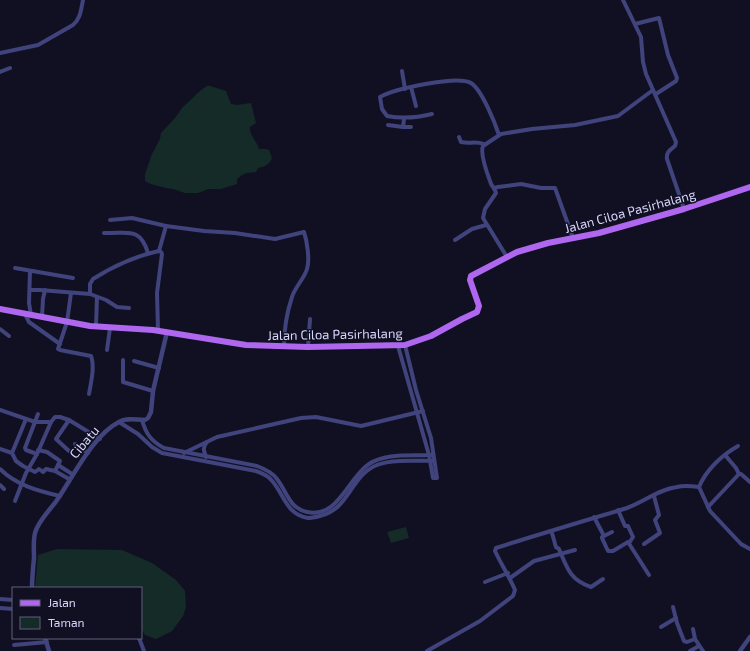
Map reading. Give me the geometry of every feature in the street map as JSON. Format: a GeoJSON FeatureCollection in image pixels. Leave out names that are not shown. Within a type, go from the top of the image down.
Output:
{"type":"FeatureCollection","features":[{"type":"Feature","properties":{"kind":"main road","name":"Jalan Ciloa Pasirhalang"},"geometry":{"type":"LineString","coordinates":[[0,309],[66,322],[110,328],[158,330],[243,344],[284,347],[405,345],[431,336],[478,312],[479,306],[470,280],[471,276],[517,252],[599,233],[684,209],[750,187]]}},
{"type":"Feature","properties":{"kind":"street"},"geometry":{"type":"LineString","coordinates":[[0,53],[38,45],[73,25],[82,11],[83,0]]}},
{"type":"Feature","properties":{"kind":"street"},"geometry":{"type":"LineString","coordinates":[[623,0],[642,42],[643,62],[654,92],[676,142],[675,146],[666,155],[684,209]]}},
{"type":"Feature","properties":{"kind":"street"},"geometry":{"type":"LineString","coordinates":[[507,257],[483,218],[483,214],[495,194],[494,188],[490,183],[484,161],[482,149],[484,144],[499,135],[532,129],[575,125],[618,116],[654,92],[676,81],[677,78],[668,55],[658,18],[635,24]]}},
{"type":"Feature","properties":{"kind":"street"},"geometry":{"type":"LineString","coordinates":[[0,72],[10,68]]}},
{"type":"Feature","properties":{"kind":"street"},"geometry":{"type":"LineString","coordinates":[[402,71],[406,89]]}},
{"type":"Feature","properties":{"kind":"street"},"geometry":{"type":"LineString","coordinates":[[432,114],[404,119],[385,115],[380,98],[389,93],[411,87],[451,80],[470,83],[476,88],[482,98],[495,122],[499,135]]}},
{"type":"Feature","properties":{"kind":"street"},"geometry":{"type":"LineString","coordinates":[[411,87],[416,106]]}},
{"type":"Feature","properties":{"kind":"street"},"geometry":{"type":"LineString","coordinates":[[403,127],[404,119]]}},
{"type":"Feature","properties":{"kind":"street"},"geometry":{"type":"LineString","coordinates":[[388,125],[411,127]]}},
{"type":"Feature","properties":{"kind":"street"},"geometry":{"type":"LineString","coordinates":[[459,137],[464,143],[478,142],[484,144]]}},
{"type":"Feature","properties":{"kind":"street"},"geometry":{"type":"LineString","coordinates":[[494,188],[521,184],[541,188],[555,188],[573,238]]}},
{"type":"Feature","properties":{"kind":"street"},"geometry":{"type":"LineString","coordinates":[[110,220],[132,218],[166,226],[275,239],[304,232],[307,252],[307,269],[292,295],[286,325],[284,347]]}},
{"type":"Feature","properties":{"kind":"street"},"geometry":{"type":"LineString","coordinates":[[455,240],[472,229],[486,225]]}},
{"type":"Feature","properties":{"kind":"street"},"geometry":{"type":"LineString","coordinates":[[158,251],[166,226]]}},
{"type":"Feature","properties":{"kind":"street"},"geometry":{"type":"LineString","coordinates":[[104,233],[138,234],[145,243],[148,253]]}},
{"type":"Feature","properties":{"kind":"street"},"geometry":{"type":"LineString","coordinates":[[90,294],[90,284],[93,279],[122,263],[148,253],[158,251]]}},
{"type":"Feature","properties":{"kind":"street"},"geometry":{"type":"LineString","coordinates":[[158,251],[162,254],[158,294],[158,330]]}},
{"type":"Feature","properties":{"kind":"street"},"geometry":{"type":"LineString","coordinates":[[15,268],[73,278]]}},
{"type":"Feature","properties":{"kind":"street"},"geometry":{"type":"LineString","coordinates":[[30,271],[29,322],[60,344]]}},
{"type":"Feature","properties":{"kind":"street"},"geometry":{"type":"LineString","coordinates":[[30,290],[90,294],[106,300],[117,307],[129,308]]}},
{"type":"Feature","properties":{"kind":"street"},"geometry":{"type":"LineString","coordinates":[[42,317],[45,290]]}},
{"type":"Feature","properties":{"kind":"street"},"geometry":{"type":"LineString","coordinates":[[71,293],[66,322],[58,348],[60,350],[86,354],[92,358],[92,376],[89,394]]}},
{"type":"Feature","properties":{"kind":"street"},"geometry":{"type":"LineString","coordinates":[[96,326],[97,297]]}},
{"type":"Feature","properties":{"kind":"street"},"geometry":{"type":"LineString","coordinates":[[308,347],[310,319]]}},
{"type":"Feature","properties":{"kind":"street"},"geometry":{"type":"LineString","coordinates":[[107,350],[110,328]]}},
{"type":"Feature","properties":{"kind":"street"},"geometry":{"type":"LineString","coordinates":[[0,329],[9,336]]}},
{"type":"Feature","properties":{"kind":"street"},"geometry":{"type":"LineString","coordinates":[[118,422],[131,419],[142,420],[148,418],[151,412],[153,391],[168,332]]}},
{"type":"Feature","properties":{"kind":"street"},"geometry":{"type":"LineString","coordinates":[[405,345],[431,438],[431,455]]}},
{"type":"Feature","properties":{"kind":"street"},"geometry":{"type":"LineString","coordinates":[[398,346],[431,455],[435,478]]}},
{"type":"Feature","properties":{"kind":"street"},"geometry":{"type":"LineString","coordinates":[[123,360],[123,382],[153,391]]}},
{"type":"Feature","properties":{"kind":"street"},"geometry":{"type":"LineString","coordinates":[[134,361],[159,368]]}},
{"type":"Feature","properties":{"kind":"street"},"geometry":{"type":"LineString","coordinates":[[0,410],[35,422],[51,422]]}},
{"type":"Feature","properties":{"kind":"street"},"geometry":{"type":"LineString","coordinates":[[184,453],[217,437],[301,418],[316,417],[360,426],[423,411]]}},
{"type":"Feature","properties":{"kind":"street"},"geometry":{"type":"LineString","coordinates":[[38,414],[25,450],[47,452],[59,460],[55,471]]}},
{"type":"Feature","properties":{"kind":"street"},"geometry":{"type":"LineString","coordinates":[[15,501],[51,422],[55,418],[60,417],[69,420],[100,439]]}},
{"type":"Feature","properties":{"kind":"street"},"geometry":{"type":"LineString","coordinates":[[12,453],[26,419]]}},
{"type":"Feature","properties":{"kind":"street"},"geometry":{"type":"LineString","coordinates":[[69,420],[56,439],[69,451]]}},
{"type":"Feature","properties":{"kind":"street"},"geometry":{"type":"LineString","coordinates":[[142,420],[150,438],[164,448],[264,474],[273,481],[286,505],[292,510],[308,518],[327,514],[336,510],[366,472],[378,465],[408,461],[432,461]]}},
{"type":"Feature","properties":{"kind":"street"},"geometry":{"type":"LineString","coordinates":[[118,422],[138,434],[152,447],[162,453],[257,466],[266,469],[277,478],[290,502],[308,512],[317,512],[333,506],[352,480],[369,464],[391,457],[431,455]]}},
{"type":"Feature","properties":{"kind":"street","name":"Cibatu"},"geometry":{"type":"LineString","coordinates":[[32,587],[35,532],[60,496],[72,474],[106,432],[118,422]]}},
{"type":"Feature","properties":{"kind":"street"},"geometry":{"type":"LineString","coordinates":[[138,434],[145,429]]}},
{"type":"Feature","properties":{"kind":"street"},"geometry":{"type":"LineString","coordinates":[[206,460],[204,446],[209,440]]}},
{"type":"Feature","properties":{"kind":"street"},"geometry":{"type":"LineString","coordinates":[[152,447],[155,443]]}},
{"type":"Feature","properties":{"kind":"street"},"geometry":{"type":"LineString","coordinates":[[75,444],[88,453]]}},
{"type":"Feature","properties":{"kind":"street"},"geometry":{"type":"LineString","coordinates":[[699,487],[706,473],[725,455],[738,446]]}},
{"type":"Feature","properties":{"kind":"street"},"geometry":{"type":"LineString","coordinates":[[0,449],[12,453],[16,460],[23,466],[36,472],[38,469],[44,472],[45,468],[55,471],[69,479]]}},
{"type":"Feature","properties":{"kind":"street"},"geometry":{"type":"LineString","coordinates":[[725,455],[739,474],[750,482]]}},
{"type":"Feature","properties":{"kind":"street"},"geometry":{"type":"LineString","coordinates":[[58,465],[72,474]]}},
{"type":"Feature","properties":{"kind":"street"},"geometry":{"type":"LineString","coordinates":[[0,469],[22,484],[60,496]]}},
{"type":"Feature","properties":{"kind":"street"},"geometry":{"type":"LineString","coordinates":[[708,507],[739,474]]}},
{"type":"Feature","properties":{"kind":"street"},"geometry":{"type":"LineString","coordinates":[[0,485],[4,489]]}},
{"type":"Feature","properties":{"kind":"street"},"geometry":{"type":"LineString","coordinates":[[427,651],[480,621],[513,596],[515,590],[508,573],[495,551],[496,548],[640,503],[660,492],[677,486],[699,487]]}},
{"type":"Feature","properties":{"kind":"street"},"geometry":{"type":"LineString","coordinates":[[699,487],[714,516],[740,542],[750,549]]}},
{"type":"Feature","properties":{"kind":"street"},"geometry":{"type":"LineString","coordinates":[[644,544],[660,533],[656,520],[660,516],[654,496]]}},
{"type":"Feature","properties":{"kind":"street"},"geometry":{"type":"LineString","coordinates":[[594,517],[604,536],[602,539],[609,552],[627,542],[629,543],[633,538],[628,526],[625,526],[618,510]]}},
{"type":"Feature","properties":{"kind":"street"},"geometry":{"type":"LineString","coordinates":[[551,531],[555,540],[554,543],[556,548],[558,548],[569,573],[577,581],[590,588],[603,579]]}},
{"type":"Feature","properties":{"kind":"street"},"geometry":{"type":"LineString","coordinates":[[604,536],[612,532]]}},
{"type":"Feature","properties":{"kind":"street"},"geometry":{"type":"LineString","coordinates":[[629,543],[649,575]]}},
{"type":"Feature","properties":{"kind":"street"},"geometry":{"type":"LineString","coordinates":[[510,578],[534,561],[575,550]]}},
{"type":"Feature","properties":{"kind":"street"},"geometry":{"type":"LineString","coordinates":[[486,582],[508,573]]}},
{"type":"Feature","properties":{"kind":"street"},"geometry":{"type":"LineString","coordinates":[[0,599],[12,600]]}},
{"type":"Feature","properties":{"kind":"street"},"geometry":{"type":"LineString","coordinates":[[673,607],[679,633],[686,642],[695,638]]}},
{"type":"Feature","properties":{"kind":"street"},"geometry":{"type":"LineString","coordinates":[[0,608],[12,609]]}},
{"type":"Feature","properties":{"kind":"street"},"geometry":{"type":"LineString","coordinates":[[672,626],[676,621]]}},
{"type":"Feature","properties":{"kind":"street"},"geometry":{"type":"LineString","coordinates":[[661,627],[676,621]]}},
{"type":"Feature","properties":{"kind":"street"},"geometry":{"type":"LineString","coordinates":[[693,628],[695,638],[703,651]]}},
{"type":"Feature","properties":{"kind":"street"},"geometry":{"type":"LineString","coordinates":[[740,651],[750,637]]}},
{"type":"Feature","properties":{"kind":"street"},"geometry":{"type":"LineString","coordinates":[[139,639],[144,651]]}},
{"type":"Feature","properties":{"kind":"street"},"geometry":{"type":"LineString","coordinates":[[14,645],[46,640],[49,651]]}},
{"type":"Feature","properties":{"kind":"street"},"geometry":{"type":"LineString","coordinates":[[690,651],[699,646]]}},
{"type":"Feature","properties":{"kind":"green space"},"geometry":{"type":"Polygon","coordinates":[[[207,86],[226,91],[231,104],[237,105],[251,103],[256,123],[250,127],[251,133],[259,149],[269,150],[272,158],[271,160],[266,165],[258,168],[256,172],[242,175],[237,179],[237,184],[221,189],[208,189],[198,193],[185,193],[145,181],[145,174],[152,154],[160,139],[161,133],[182,108],[207,86]]]}},
{"type":"Feature","properties":{"kind":"green space"},"geometry":{"type":"Polygon","coordinates":[[[406,527],[409,538],[391,543],[387,532],[406,527]]]}},
{"type":"Feature","properties":{"kind":"green space"},"geometry":{"type":"Polygon","coordinates":[[[57,549],[122,550],[152,563],[176,580],[185,591],[186,607],[183,616],[172,631],[156,639],[145,635],[142,630],[142,587],[35,587],[38,555],[57,549]]]}}]}
